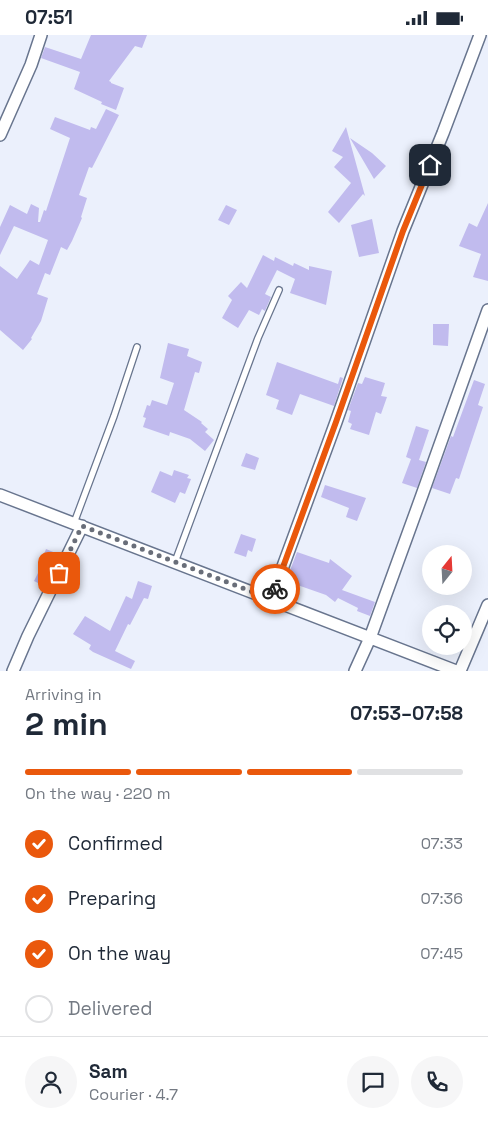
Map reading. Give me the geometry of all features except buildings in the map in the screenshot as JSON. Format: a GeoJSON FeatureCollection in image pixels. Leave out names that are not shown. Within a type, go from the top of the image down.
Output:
{"type":"FeatureCollection","features":[{"type":"Feature","properties":{"kind":"street"},"geometry":{"type":"LineString","coordinates":[[0,135],[31,65],[41,35]]}},
{"type":"Feature","properties":{"kind":"street"},"geometry":{"type":"LineString","coordinates":[[271,599],[333,431],[403,231],[480,35]]}},
{"type":"Feature","properties":{"kind":"street"},"geometry":{"type":"LineString","coordinates":[[355,671],[370,637],[488,310]]}},
{"type":"Feature","properties":{"kind":"street"},"geometry":{"type":"LineString","coordinates":[[0,495],[458,671],[488,605]]}},
{"type":"Feature","properties":{"kind":"street"},"geometry":{"type":"LineString","coordinates":[[13,671],[78,525]]}},
{"type":"Feature","properties":{"kind":"lane"},"geometry":{"type":"LineString","coordinates":[[175,562],[258,338],[279,290]]}},
{"type":"Feature","properties":{"kind":"lane"},"geometry":{"type":"LineString","coordinates":[[78,525],[136,347]]}},
{"type":"Feature","properties":{"kind":"way so far"},"geometry":{"type":"LineString","coordinates":[[59,573],[82,526],[271,599],[275,589]]}},
{"type":"Feature","properties":{"kind":"route"},"geometry":{"type":"LineString","coordinates":[[275,589],[336,422],[374,310],[430,165]]}}]}
